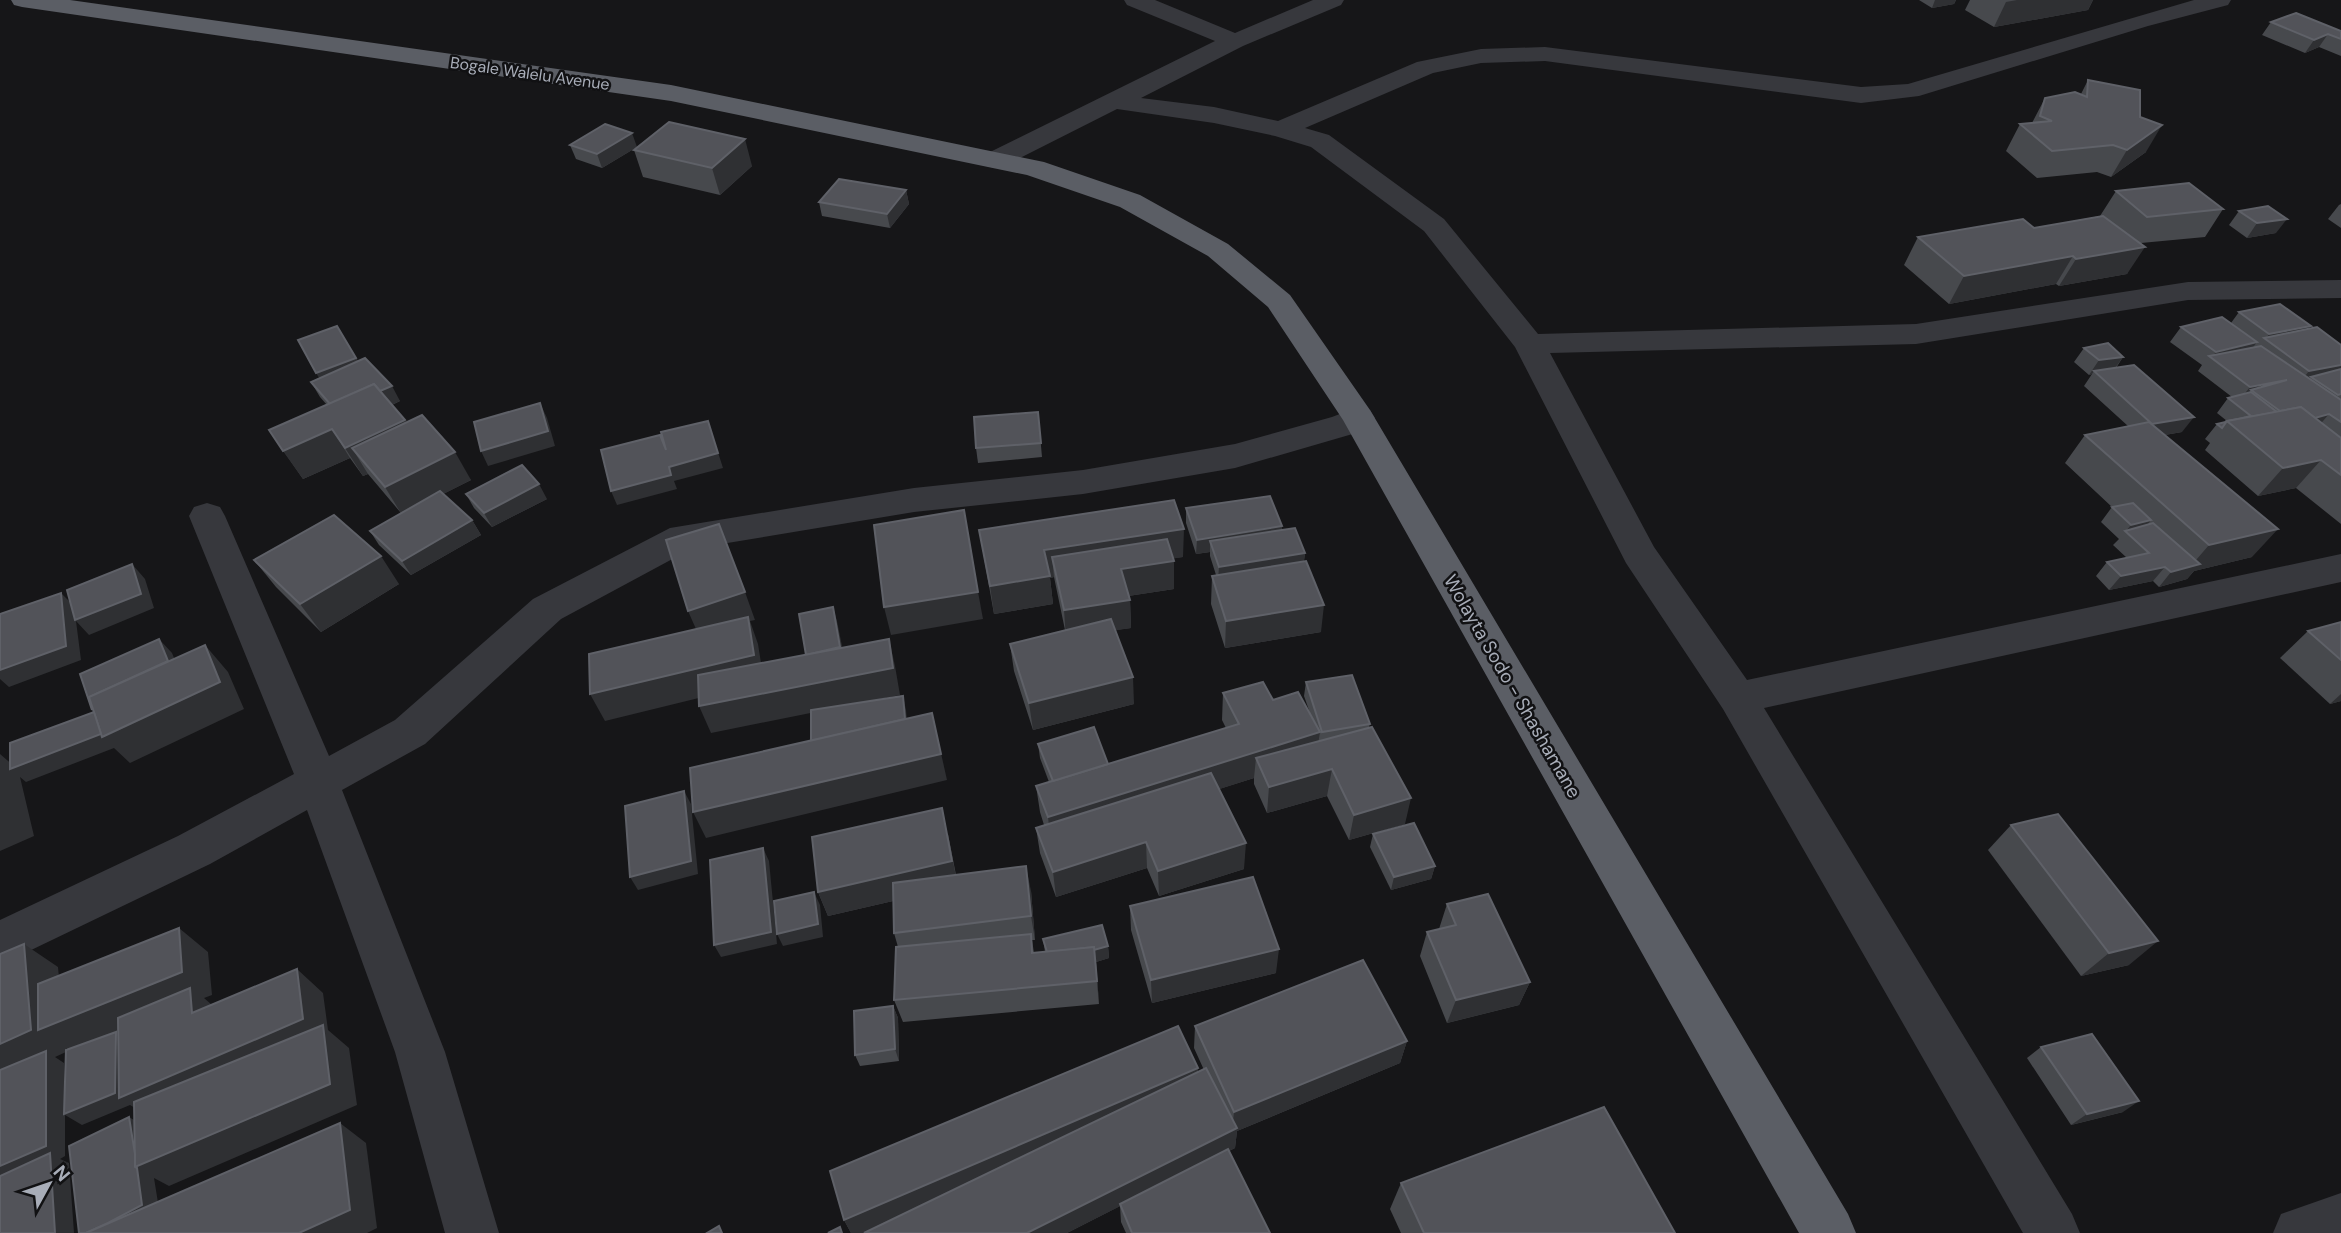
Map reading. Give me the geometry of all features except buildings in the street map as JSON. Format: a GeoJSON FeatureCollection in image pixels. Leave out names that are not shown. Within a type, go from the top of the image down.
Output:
{"type":"FeatureCollection","features":[{"type":"Feature","properties":{"kind":"highway","name":"Bogale Walelu Avenue"},"geometry":{"type":"LineString","coordinates":[[22,0],[671,93],[1034,168],[1130,201]]}},
{"type":"Feature","properties":{"kind":"highway","name":"Wolayta Sodo - Shashamane"},"geometry":{"type":"LineString","coordinates":[[1130,201],[1218,250],[1279,301],[1358,418],[1829,1233]]}},
{"type":"Feature","properties":{"kind":"street"},"geometry":{"type":"LineString","coordinates":[[1136,0],[1235,41]]}},
{"type":"Feature","properties":{"kind":"street"},"geometry":{"type":"LineString","coordinates":[[996,160],[1235,41],[1333,0]]}},
{"type":"Feature","properties":{"kind":"street"},"geometry":{"type":"LineString","coordinates":[[1281,129],[1426,67],[1481,56],[1545,54],[1861,95],[1910,92],[2140,21],[2220,0]]}},
{"type":"Feature","properties":{"kind":"street"},"geometry":{"type":"LineString","coordinates":[[1110,101],[1214,115],[1281,129],[1320,141],[1434,225],[1529,344],[1639,555],[1737,698],[2053,1233]]}},
{"type":"Feature","properties":{"kind":"street"},"geometry":{"type":"LineString","coordinates":[[1529,344],[1916,334],[2188,290],[2341,289]]}},
{"type":"Feature","properties":{"kind":"street"},"geometry":{"type":"LineString","coordinates":[[0,943],[194,850],[410,732],[547,609],[683,537],[914,500],[1083,482],[1222,458],[1344,425],[1358,418]]}},
{"type":"Feature","properties":{"kind":"street"},"geometry":{"type":"LineString","coordinates":[[207,516],[318,782],[420,1052],[472,1233]]}},
{"type":"Feature","properties":{"kind":"street"},"geometry":{"type":"LineString","coordinates":[[1737,698],[2341,568]]}},
{"type":"Feature","properties":{"kind":"street"},"geometry":{"type":"LineString","coordinates":[[2300,1233],[2341,1220]]}}]}
